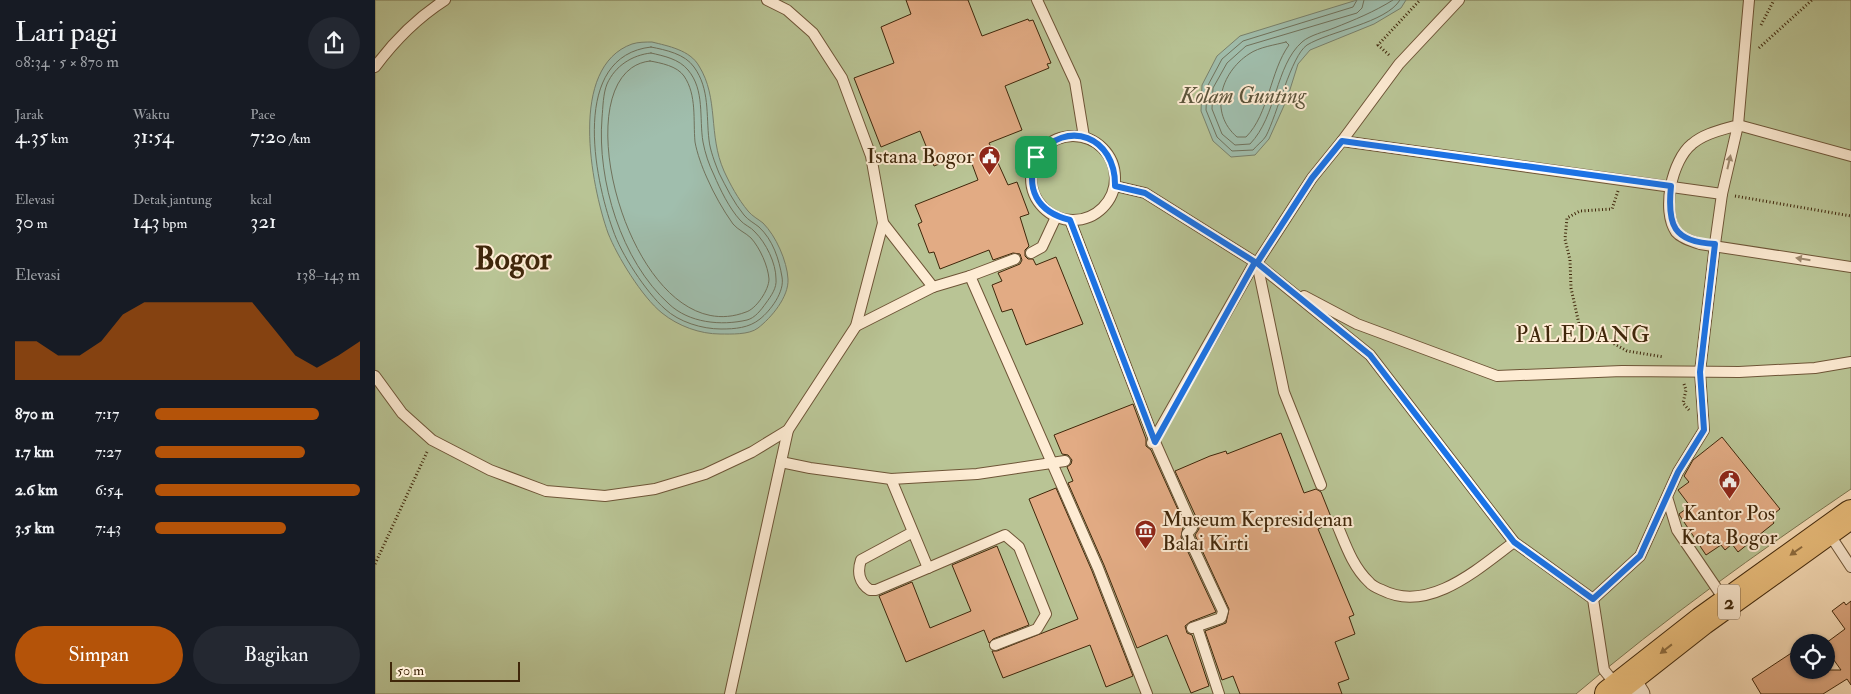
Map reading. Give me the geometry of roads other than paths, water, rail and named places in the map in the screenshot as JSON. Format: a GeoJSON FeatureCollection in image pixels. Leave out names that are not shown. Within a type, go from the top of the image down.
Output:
{"type":"FeatureCollection","features":[{"type":"Feature","properties":{"kind":"main road","name":"2"},"geometry":{"type":"LineString","coordinates":[[1624,688],[1727,603],[1851,514]]}},
{"type":"Feature","properties":{"kind":"lane"},"geometry":{"type":"LineString","coordinates":[[375,67],[391,46],[423,14],[445,0]]}},
{"type":"Feature","properties":{"kind":"lane"},"geometry":{"type":"LineString","coordinates":[[730,694],[788,430],[856,326],[883,223],[871,156],[842,78],[813,33],[787,10],[767,0]]}},
{"type":"Feature","properties":{"kind":"lane"},"geometry":{"type":"LineString","coordinates":[[785,0],[787,10]]}},
{"type":"Feature","properties":{"kind":"lane"},"geometry":{"type":"LineString","coordinates":[[1037,0],[1075,82],[1084,137]]}},
{"type":"Feature","properties":{"kind":"lane"},"geometry":{"type":"LineString","coordinates":[[1152,443],[1256,263],[1312,178],[1399,64],[1459,0]]}},
{"type":"Feature","properties":{"kind":"lane"},"geometry":{"type":"LineString","coordinates":[[1593,599],[1640,556],[1680,468],[1704,430],[1700,372],[1722,194],[1738,125],[1749,0]]}},
{"type":"Feature","properties":{"kind":"lane"},"geometry":{"type":"LineString","coordinates":[[1851,156],[1738,125],[1709,134],[1691,144],[1682,156],[1671,186],[1668,209],[1676,232],[1688,240],[1851,267]]}},
{"type":"Feature","properties":{"kind":"lane"},"geometry":{"type":"LineString","coordinates":[[1070,135],[1084,137],[1099,144],[1110,157],[1115,174],[1115,186],[1109,201],[1102,210],[1081,220],[1056,217],[1045,209],[1036,198],[1031,185],[1031,170],[1036,157],[1045,146],[1057,139],[1070,135]]}},
{"type":"Feature","properties":{"kind":"lane"},"geometry":{"type":"LineString","coordinates":[[1342,141],[1622,178],[1722,194]]}},
{"type":"Feature","properties":{"kind":"lane"},"geometry":{"type":"LineString","coordinates":[[1115,186],[1145,193],[1256,263],[1370,355],[1514,542],[1593,599],[1604,670],[1624,688]]}},
{"type":"Feature","properties":{"kind":"lane"},"geometry":{"type":"LineString","coordinates":[[1031,252],[1041,248],[1056,217]]}},
{"type":"Feature","properties":{"kind":"lane"},"geometry":{"type":"LineString","coordinates":[[1070,220],[1152,443],[1190,521],[1192,528],[1186,534],[1223,611],[1221,618],[1195,628],[1219,694]]}},
{"type":"Feature","properties":{"kind":"lane"},"geometry":{"type":"LineString","coordinates":[[883,223],[933,287]]}},
{"type":"Feature","properties":{"kind":"lane"},"geometry":{"type":"LineString","coordinates":[[856,326],[933,287],[970,276],[1015,259]]}},
{"type":"Feature","properties":{"kind":"lane"},"geometry":{"type":"LineString","coordinates":[[1256,263],[1284,392],[1321,486]]}},
{"type":"Feature","properties":{"kind":"lane"},"geometry":{"type":"LineString","coordinates":[[970,276],[1052,464],[1102,566],[1147,694]]}},
{"type":"Feature","properties":{"kind":"lane"},"geometry":{"type":"LineString","coordinates":[[1282,284],[1357,324],[1497,376],[1622,371],[1700,372],[1806,368],[1851,362]]}},
{"type":"Feature","properties":{"kind":"lane"},"geometry":{"type":"LineString","coordinates":[[375,376],[402,413],[432,440],[490,470],[546,491],[605,496],[655,489],[705,474],[751,452],[788,430]]}},
{"type":"Feature","properties":{"kind":"lane"},"geometry":{"type":"LineString","coordinates":[[781,462],[810,468],[891,479],[977,474],[1065,461]]}},
{"type":"Feature","properties":{"kind":"lane"},"geometry":{"type":"LineString","coordinates":[[891,479],[928,568]]}},
{"type":"Feature","properties":{"kind":"lane"},"geometry":{"type":"LineString","coordinates":[[1667,497],[1677,530],[1727,603]]}},
{"type":"Feature","properties":{"kind":"lane"},"geometry":{"type":"LineString","coordinates":[[1336,522],[1358,570],[1370,584],[1388,593],[1405,597],[1431,593],[1458,583],[1514,542]]}},
{"type":"Feature","properties":{"kind":"lane"},"geometry":{"type":"LineString","coordinates":[[1827,530],[1851,566]]}},
{"type":"Feature","properties":{"kind":"lane"},"geometry":{"type":"LineString","coordinates":[[913,532],[861,560],[859,568],[860,578],[865,587],[870,590],[876,590],[1005,534],[1019,547],[1046,614],[1037,629],[995,646]]}},
{"type":"Feature","properties":{"kind":"water","name":"Kolam Gunting"},"geometry":{"type":"Polygon","coordinates":[[[1357,0],[1406,0],[1401,8],[1374,24],[1310,50],[1298,64],[1287,99],[1269,139],[1255,155],[1231,157],[1213,141],[1201,111],[1202,85],[1217,56],[1240,36],[1357,0]]]}},
{"type":"Feature","properties":{"kind":"water"},"geometry":{"type":"Polygon","coordinates":[[[652,42],[684,52],[699,66],[709,91],[716,144],[724,171],[744,206],[768,228],[783,257],[788,279],[786,293],[768,319],[750,332],[740,334],[705,333],[668,318],[654,306],[638,287],[617,253],[608,233],[591,158],[590,129],[592,101],[599,76],[612,57],[632,44],[652,42]]]}},
{"type":"Feature","properties":{"kind":"place","name":"Istana Bogor"},"geometry":{"type":"Point","coordinates":[990,175]}},
{"type":"Feature","properties":{"kind":"place","name":"Kantor Pos Kota Bogor"},"geometry":{"type":"Point","coordinates":[1729,500]}},
{"type":"Feature","properties":{"kind":"place","name":"Museum Kepresidenan Balai Kirti"},"geometry":{"type":"Point","coordinates":[1146,550]}},
{"type":"Feature","properties":{"kind":"district","name":"Bogor"},"geometry":{"type":"Point","coordinates":[513,258]}},
{"type":"Feature","properties":{"kind":"district","name":"PALEDANG"},"geometry":{"type":"Point","coordinates":[1583,334]}}]}
